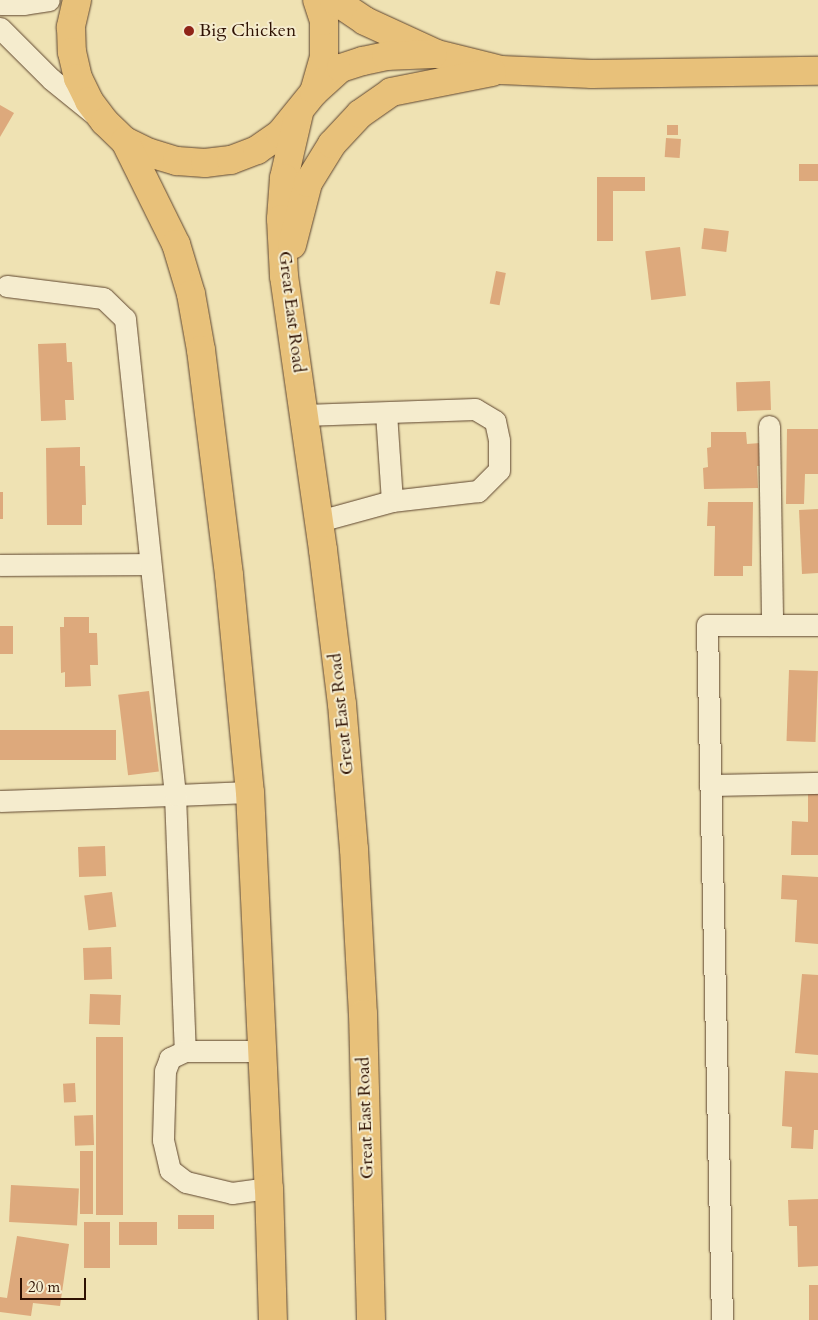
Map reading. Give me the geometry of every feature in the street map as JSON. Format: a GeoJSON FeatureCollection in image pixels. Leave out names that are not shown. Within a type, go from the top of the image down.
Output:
{"type":"FeatureCollection","features":[{"type":"Feature","properties":{"kind":"main road"},"geometry":{"type":"LineString","coordinates":[[76,0],[71,27],[72,52],[76,70],[89,101],[105,122],[124,141],[176,244],[191,294],[201,350],[229,576],[250,792],[269,1188],[272,1320]]}},
{"type":"Feature","properties":{"kind":"main road","name":"Great East Road"},"geometry":{"type":"LineString","coordinates":[[317,0],[324,21],[324,57],[306,103],[284,178],[281,220],[284,276],[320,521],[342,704],[354,849],[363,1014],[371,1320]]}},
{"type":"Feature","properties":{"kind":"main road"},"geometry":{"type":"LineString","coordinates":[[334,0],[365,21],[437,54],[501,70],[592,74],[818,71]]}},
{"type":"Feature","properties":{"kind":"main road"},"geometry":{"type":"LineString","coordinates":[[124,141],[150,153],[177,161],[205,163],[231,160],[257,150],[280,134],[306,103],[341,68],[386,56],[437,54]]}},
{"type":"Feature","properties":{"kind":"main road"},"geometry":{"type":"LineString","coordinates":[[284,276],[308,183],[332,144],[360,114],[391,92],[501,70]]}},
{"type":"Feature","properties":{"kind":"street"},"geometry":{"type":"LineString","coordinates":[[0,4],[24,4],[50,0]]}},
{"type":"Feature","properties":{"kind":"street"},"geometry":{"type":"LineString","coordinates":[[0,28],[51,78],[105,122]]}},
{"type":"Feature","properties":{"kind":"street"},"geometry":{"type":"LineString","coordinates":[[7,286],[103,298],[125,319],[149,564],[175,795],[185,1051]]}},
{"type":"Feature","properties":{"kind":"street"},"geometry":{"type":"LineString","coordinates":[[304,415],[475,409],[495,421],[499,440],[499,470],[478,491],[392,502],[320,521]]}},
{"type":"Feature","properties":{"kind":"street"},"geometry":{"type":"LineString","coordinates":[[386,413],[392,502]]}},
{"type":"Feature","properties":{"kind":"street"},"geometry":{"type":"LineString","coordinates":[[769,426],[772,625]]}},
{"type":"Feature","properties":{"kind":"street"},"geometry":{"type":"LineString","coordinates":[[0,565],[149,564]]}},
{"type":"Feature","properties":{"kind":"street"},"geometry":{"type":"LineString","coordinates":[[722,1320],[707,625],[818,625]]}},
{"type":"Feature","properties":{"kind":"street"},"geometry":{"type":"LineString","coordinates":[[710,784],[818,783]]}},
{"type":"Feature","properties":{"kind":"street"},"geometry":{"type":"LineString","coordinates":[[0,802],[250,792]]}},
{"type":"Feature","properties":{"kind":"street"},"geometry":{"type":"LineString","coordinates":[[263,1051],[185,1051],[170,1058],[164,1071],[163,1140],[170,1170],[186,1182],[232,1193],[269,1188]]}},
{"type":"Feature","properties":{"kind":"building"},"geometry":{"type":"Polygon","coordinates":[[[0,105],[14,113],[0,137],[0,105]]]}},
{"type":"Feature","properties":{"kind":"building"},"geometry":{"type":"Polygon","coordinates":[[[667,125],[678,125],[678,135],[667,135],[667,125]]]}},
{"type":"Feature","properties":{"kind":"building"},"geometry":{"type":"Polygon","coordinates":[[[666,138],[681,139],[680,158],[665,157],[666,138]]]}},
{"type":"Feature","properties":{"kind":"building"},"geometry":{"type":"Polygon","coordinates":[[[799,164],[818,164],[818,181],[799,181],[799,164]]]}},
{"type":"Feature","properties":{"kind":"building"},"geometry":{"type":"Polygon","coordinates":[[[597,177],[645,177],[645,191],[613,191],[613,241],[597,241],[597,177]]]}},
{"type":"Feature","properties":{"kind":"building"},"geometry":{"type":"Polygon","coordinates":[[[704,228],[729,231],[726,252],[701,249],[704,228]]]}},
{"type":"Feature","properties":{"kind":"building"},"geometry":{"type":"Polygon","coordinates":[[[680,247],[686,296],[651,300],[645,251],[680,247]]]}},
{"type":"Feature","properties":{"kind":"building"},"geometry":{"type":"Polygon","coordinates":[[[496,271],[506,273],[500,305],[490,303],[496,271]]]}},
{"type":"Feature","properties":{"kind":"building"},"geometry":{"type":"Polygon","coordinates":[[[66,343],[67,362],[72,362],[74,400],[65,400],[66,420],[41,421],[38,344],[66,343]]]}},
{"type":"Feature","properties":{"kind":"building"},"geometry":{"type":"Polygon","coordinates":[[[770,381],[771,410],[737,411],[736,382],[770,381]]]}},
{"type":"Feature","properties":{"kind":"building"},"geometry":{"type":"Polygon","coordinates":[[[787,429],[818,429],[818,474],[805,474],[804,504],[786,504],[787,429]]]}},
{"type":"Feature","properties":{"kind":"building"},"geometry":{"type":"Polygon","coordinates":[[[711,432],[746,432],[747,444],[760,443],[761,466],[757,466],[758,488],[704,489],[703,468],[708,467],[707,448],[711,447],[711,432]]]}},
{"type":"Feature","properties":{"kind":"building"},"geometry":{"type":"Polygon","coordinates":[[[80,447],[80,466],[85,466],[86,505],[82,505],[82,525],[47,525],[46,448],[80,447]]]}},
{"type":"Feature","properties":{"kind":"building"},"geometry":{"type":"Polygon","coordinates":[[[0,492],[3,492],[3,519],[0,519],[0,492]]]}},
{"type":"Feature","properties":{"kind":"building"},"geometry":{"type":"Polygon","coordinates":[[[708,502],[753,502],[752,566],[743,566],[743,576],[714,576],[715,526],[707,526],[708,502]]]}},
{"type":"Feature","properties":{"kind":"building"},"geometry":{"type":"Polygon","coordinates":[[[818,509],[818,573],[802,574],[799,510],[818,509]]]}},
{"type":"Feature","properties":{"kind":"building"},"geometry":{"type":"Polygon","coordinates":[[[64,617],[89,617],[89,633],[97,633],[98,665],[90,665],[91,686],[65,687],[65,672],[61,673],[60,627],[64,627],[64,617]]]}},
{"type":"Feature","properties":{"kind":"building"},"geometry":{"type":"Polygon","coordinates":[[[0,626],[13,626],[13,654],[0,654],[0,626]]]}},
{"type":"Feature","properties":{"kind":"building"},"geometry":{"type":"Polygon","coordinates":[[[789,670],[818,671],[816,742],[787,741],[789,670]]]}},
{"type":"Feature","properties":{"kind":"building"},"geometry":{"type":"Polygon","coordinates":[[[149,691],[159,771],[128,775],[118,695],[149,691]]]}},
{"type":"Feature","properties":{"kind":"building"},"geometry":{"type":"Polygon","coordinates":[[[0,730],[116,730],[116,760],[0,760],[0,730]]]}},
{"type":"Feature","properties":{"kind":"building"},"geometry":{"type":"Polygon","coordinates":[[[808,789],[818,789],[818,855],[791,855],[792,821],[808,822],[808,789]]]}},
{"type":"Feature","properties":{"kind":"building"},"geometry":{"type":"Polygon","coordinates":[[[105,846],[106,876],[79,877],[78,847],[105,846]]]}},
{"type":"Feature","properties":{"kind":"building"},"geometry":{"type":"Polygon","coordinates":[[[782,875],[818,877],[818,944],[795,942],[797,900],[781,899],[782,875]]]}},
{"type":"Feature","properties":{"kind":"building"},"geometry":{"type":"Polygon","coordinates":[[[112,892],[116,927],[88,930],[84,895],[112,892]]]}},
{"type":"Feature","properties":{"kind":"building"},"geometry":{"type":"Polygon","coordinates":[[[111,947],[112,979],[84,980],[83,948],[111,947]]]}},
{"type":"Feature","properties":{"kind":"building"},"geometry":{"type":"Polygon","coordinates":[[[802,974],[818,975],[818,1055],[795,1053],[802,974]]]}},
{"type":"Feature","properties":{"kind":"building"},"geometry":{"type":"Polygon","coordinates":[[[90,994],[121,995],[120,1025],[89,1024],[90,994]]]}},
{"type":"Feature","properties":{"kind":"building"},"geometry":{"type":"Polygon","coordinates":[[[96,1037],[123,1037],[123,1215],[96,1215],[96,1037]]]}},
{"type":"Feature","properties":{"kind":"building"},"geometry":{"type":"Polygon","coordinates":[[[785,1071],[818,1073],[818,1130],[814,1130],[813,1149],[791,1148],[792,1127],[782,1126],[785,1071]]]}},
{"type":"Feature","properties":{"kind":"building"},"geometry":{"type":"Polygon","coordinates":[[[75,1083],[76,1102],[64,1103],[63,1084],[75,1083]]]}},
{"type":"Feature","properties":{"kind":"building"},"geometry":{"type":"Polygon","coordinates":[[[93,1115],[94,1145],[75,1146],[74,1116],[93,1115]]]}},
{"type":"Feature","properties":{"kind":"building"},"geometry":{"type":"Polygon","coordinates":[[[80,1151],[93,1151],[93,1214],[80,1214],[80,1151]]]}},
{"type":"Feature","properties":{"kind":"building"},"geometry":{"type":"Polygon","coordinates":[[[11,1185],[79,1189],[77,1226],[9,1222],[11,1185]]]}},
{"type":"Feature","properties":{"kind":"building"},"geometry":{"type":"Polygon","coordinates":[[[818,1199],[818,1266],[798,1267],[797,1226],[789,1226],[788,1200],[818,1199]]]}},
{"type":"Feature","properties":{"kind":"building"},"geometry":{"type":"Polygon","coordinates":[[[178,1215],[214,1215],[214,1229],[178,1229],[178,1215]]]}},
{"type":"Feature","properties":{"kind":"building"},"geometry":{"type":"Polygon","coordinates":[[[84,1222],[110,1222],[110,1268],[84,1268],[84,1222]]]}},
{"type":"Feature","properties":{"kind":"building"},"geometry":{"type":"Polygon","coordinates":[[[119,1222],[157,1222],[157,1245],[119,1245],[119,1222]]]}},
{"type":"Feature","properties":{"kind":"building"},"geometry":{"type":"Polygon","coordinates":[[[17,1236],[69,1244],[60,1306],[33,1303],[31,1316],[0,1312],[0,1297],[7,1298],[17,1236]]]}},
{"type":"Feature","properties":{"kind":"building"},"geometry":{"type":"Polygon","coordinates":[[[809,1285],[818,1285],[818,1320],[809,1320],[809,1285]]]}},
{"type":"Feature","properties":{"kind":"place","name":"Big Chicken"},"geometry":{"type":"Point","coordinates":[189,31]}}]}
